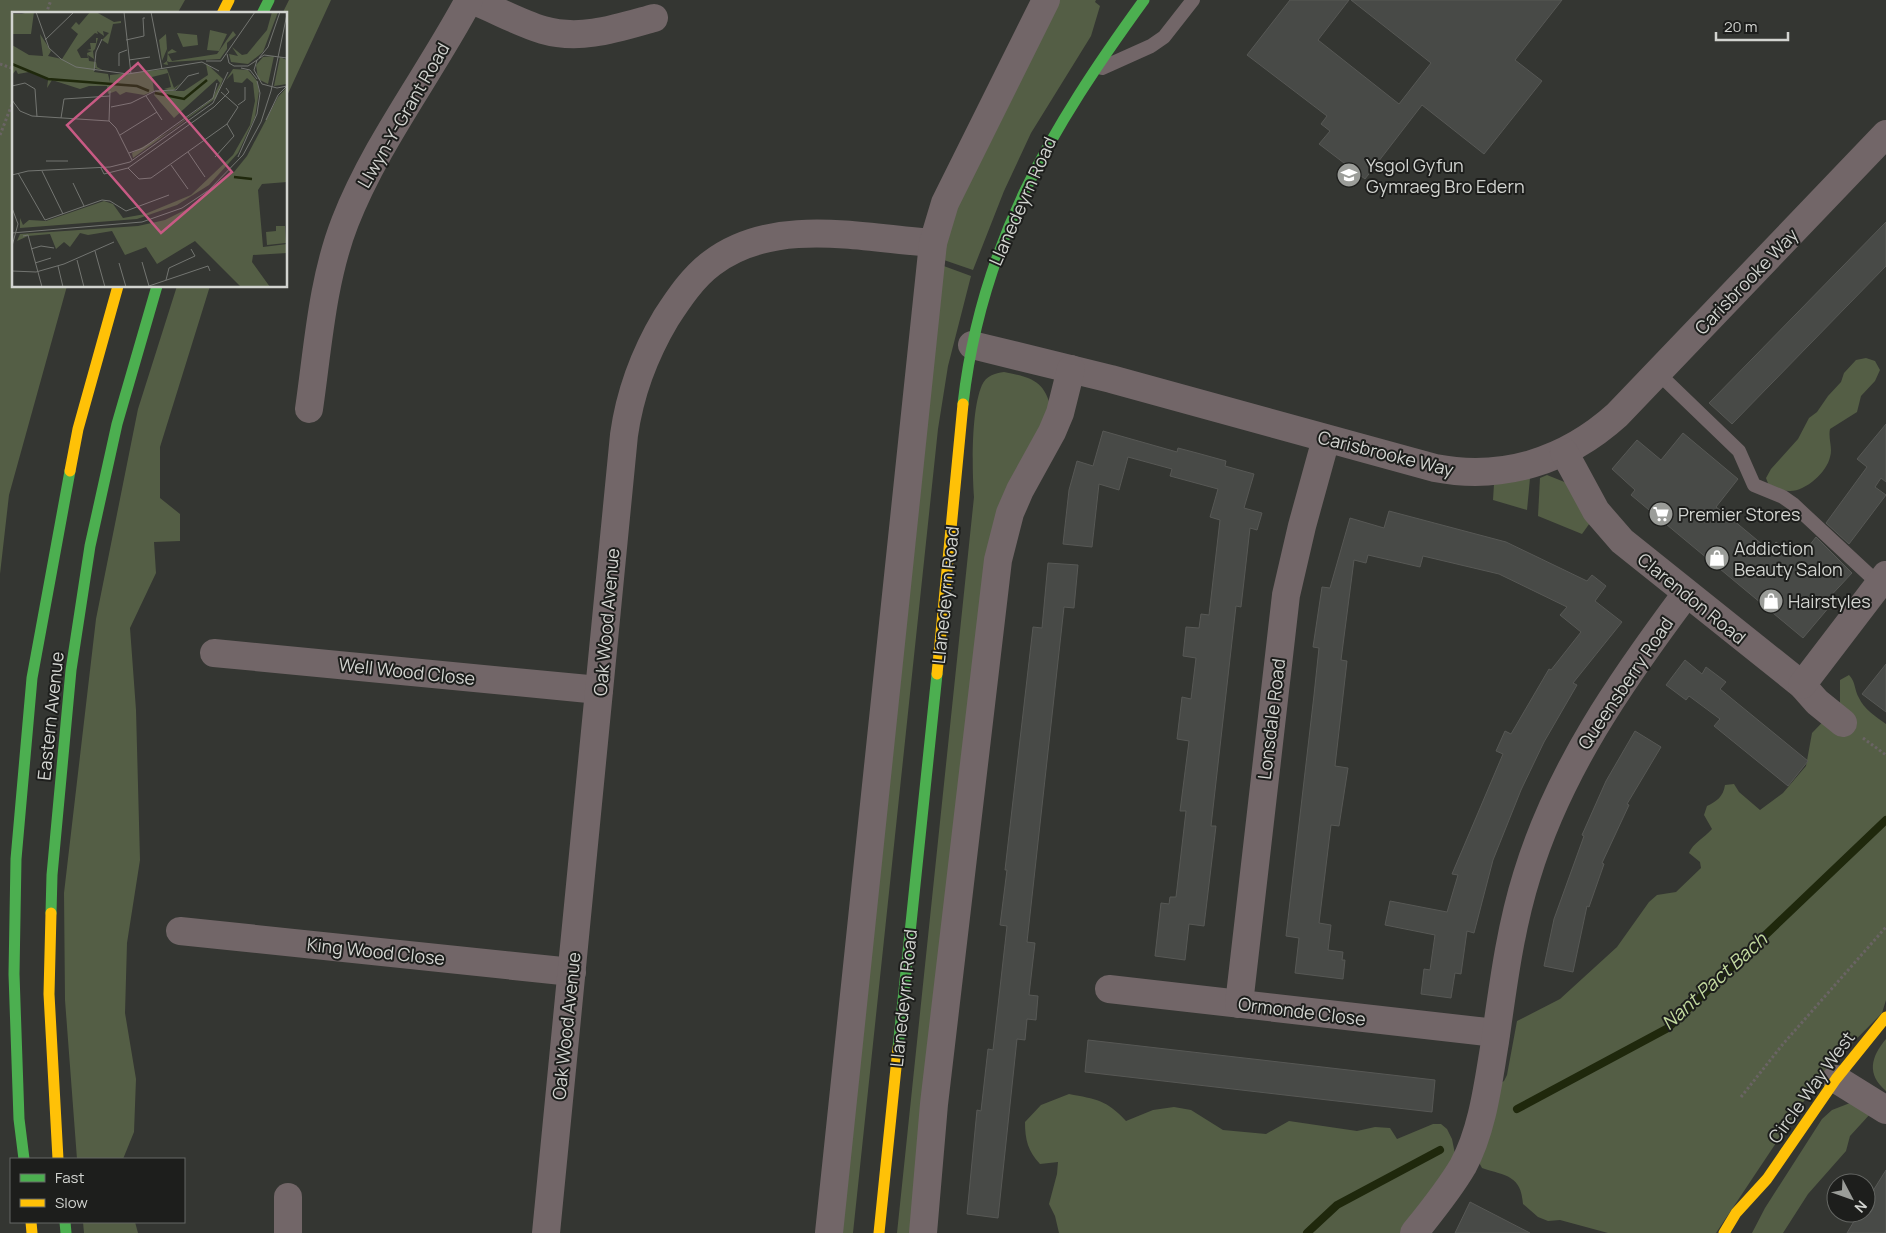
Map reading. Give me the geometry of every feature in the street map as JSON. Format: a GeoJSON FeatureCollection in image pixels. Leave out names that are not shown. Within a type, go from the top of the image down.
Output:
{"type":"FeatureCollection","features":[{"type":"Feature","properties":{"kind":"main road"},"geometry":{"type":"LineString","coordinates":[[223,12],[229,0]]}},
{"type":"Feature","properties":{"kind":"main road"},"geometry":{"type":"LineString","coordinates":[[263,12],[269,0]]}},
{"type":"Feature","properties":{"kind":"main road","name":"Llanedeyrn Road"},"geometry":{"type":"LineString","coordinates":[[879,1233],[950,556],[960,436],[972,345],[989,278],[1019,199],[1054,129],[1144,0]]}},
{"type":"Feature","properties":{"kind":"main road","name":"Eastern Avenue"},"geometry":{"type":"LineString","coordinates":[[24,1158],[19,1119],[14,955],[16,859],[31,687],[56,539],[78,428],[117,288]]}},
{"type":"Feature","properties":{"kind":"main road","name":"Eastern Avenue"},"geometry":{"type":"LineString","coordinates":[[58,1158],[49,994],[52,875],[71,670],[90,546],[117,424],[156,288]]}},
{"type":"Feature","properties":{"kind":"main road","name":"Circle Way West"},"geometry":{"type":"LineString","coordinates":[[1724,1233],[1736,1214],[1767,1179],[1836,1079],[1886,1017]]}},
{"type":"Feature","properties":{"kind":"main road","name":"Circle Way West"},"geometry":{"type":"LineString","coordinates":[[1755,1212],[1767,1179]]}},
{"type":"Feature","properties":{"kind":"street","name":"Llwyn-Y-Grant Road"},"geometry":{"type":"LineString","coordinates":[[308,409],[327,288],[344,224],[366,173],[470,0],[543,30],[574,34],[603,32],[654,18]]}},
{"type":"Feature","properties":{"kind":"street"},"geometry":{"type":"LineString","coordinates":[[829,1233],[933,243],[945,203],[1046,0]]}},
{"type":"Feature","properties":{"kind":"street","name":"Carisbrooke Way"},"geometry":{"type":"LineString","coordinates":[[972,345],[1071,369],[1404,461],[1454,472],[1479,473],[1520,468],[1564,452],[1605,426],[1886,134]]}},
{"type":"Feature","properties":{"kind":"street","name":"Oak Wood Avenue"},"geometry":{"type":"LineString","coordinates":[[546,1233],[628,408],[645,357],[683,293],[712,263],[728,253],[764,240],[825,234],[933,243]]}},
{"type":"Feature","properties":{"kind":"street"},"geometry":{"type":"LineString","coordinates":[[923,1233],[934,1104],[998,560],[1010,513],[1020,490],[1052,432],[1060,413],[1071,369]]}},
{"type":"Feature","properties":{"kind":"street","name":"Lonsdale Road"},"geometry":{"type":"LineString","coordinates":[[1239,1004],[1286,595],[1302,526],[1326,439]]}},
{"type":"Feature","properties":{"kind":"street","name":"Clarendon Road"},"geometry":{"type":"LineString","coordinates":[[1564,452],[1587,496],[1608,527],[1641,558],[1802,685],[1817,702],[1843,723]]}},
{"type":"Feature","properties":{"kind":"street"},"geometry":{"type":"LineString","coordinates":[[1802,685],[1882,580]]}},
{"type":"Feature","properties":{"kind":"street","name":"Queensberry Road"},"geometry":{"type":"LineString","coordinates":[[1414,1233],[1447,1191],[1463,1165],[1482,1113],[1505,971],[1520,898],[1543,828],[1569,772],[1602,711],[1686,594]]}},
{"type":"Feature","properties":{"kind":"street","name":"Well Wood Close"},"geometry":{"type":"LineString","coordinates":[[214,653],[599,690]]}},
{"type":"Feature","properties":{"kind":"street","name":"King Wood Close"},"geometry":{"type":"LineString","coordinates":[[180,931],[572,972]]}},
{"type":"Feature","properties":{"kind":"street","name":"Ormonde Close"},"geometry":{"type":"LineString","coordinates":[[1109,989],[1496,1033]]}},
{"type":"Feature","properties":{"kind":"street"},"geometry":{"type":"LineString","coordinates":[[1836,1079],[1886,1110]]}},
{"type":"Feature","properties":{"kind":"street"},"geometry":{"type":"LineString","coordinates":[[288,1197],[288,1233]]}},
{"type":"Feature","properties":{"kind":"lane"},"geometry":{"type":"LineString","coordinates":[[1092,72],[1152,46],[1164,37],[1193,0]]}},
{"type":"Feature","properties":{"kind":"lane"},"geometry":{"type":"LineString","coordinates":[[1658,373],[1739,451],[1754,486],[1783,496],[1794,504],[1882,580]]}},
{"type":"Feature","properties":{"kind":"path"},"geometry":{"type":"LineString","coordinates":[[47,12],[51,0]]}},
{"type":"Feature","properties":{"kind":"path"},"geometry":{"type":"LineString","coordinates":[[0,64],[12,68]]}},
{"type":"Feature","properties":{"kind":"path"},"geometry":{"type":"LineString","coordinates":[[0,135],[12,104]]}},
{"type":"Feature","properties":{"kind":"path"},"geometry":{"type":"LineString","coordinates":[[1741,1097],[1782,1044],[1886,928]]}},
{"type":"Feature","properties":{"kind":"green space"},"geometry":{"type":"Polygon","coordinates":[[[0,0],[185,0],[178,12],[12,12],[12,288],[66,288],[9,495],[0,574],[0,0]]]}},
{"type":"Feature","properties":{"kind":"green space"},"geometry":{"type":"Polygon","coordinates":[[[289,0],[331,0],[288,94],[288,12],[283,12],[289,0]]]}},
{"type":"Feature","properties":{"kind":"green space"},"geometry":{"type":"Polygon","coordinates":[[[1056,0],[1096,0],[1095,2],[1100,6],[1091,36],[1031,133],[1004,191],[973,270],[941,259],[943,238],[1056,0]]]}},
{"type":"Feature","properties":{"kind":"green space"},"geometry":{"type":"Polygon","coordinates":[[[941,265],[971,276],[948,366],[938,429],[853,1233],[838,1233],[941,265]]]}},
{"type":"Feature","properties":{"kind":"green space"},"geometry":{"type":"Polygon","coordinates":[[[176,288],[209,288],[160,447],[160,498],[180,514],[180,541],[154,542],[156,573],[130,628],[136,710],[140,860],[127,943],[125,1013],[136,1079],[134,1132],[123,1158],[77,1158],[65,1000],[64,893],[96,619],[138,409],[176,288]]]}},
{"type":"Feature","properties":{"kind":"green space"},"geometry":{"type":"Polygon","coordinates":[[[1866,358],[1875,361],[1880,370],[1875,381],[1861,396],[1857,412],[1830,429],[1831,454],[1825,469],[1808,485],[1802,488],[1787,491],[1769,486],[1766,478],[1771,469],[1798,439],[1809,418],[1817,412],[1841,382],[1844,373],[1856,360],[1866,358]]]}},
{"type":"Feature","properties":{"kind":"green space"},"geometry":{"type":"Polygon","coordinates":[[[1004,372],[1029,378],[1035,382],[1045,392],[1051,409],[1020,472],[916,1233],[897,1233],[974,497],[974,424],[978,396],[982,385],[991,376],[1004,372]]]}},
{"type":"Feature","properties":{"kind":"green space"},"geometry":{"type":"Polygon","coordinates":[[[1547,475],[1567,483],[1592,520],[1582,534],[1538,516],[1540,478],[1547,475]]]}},
{"type":"Feature","properties":{"kind":"green space"},"geometry":{"type":"Polygon","coordinates":[[[1530,478],[1527,510],[1493,500],[1494,484],[1530,478]]]}},
{"type":"Feature","properties":{"kind":"green space"},"geometry":{"type":"Polygon","coordinates":[[[1849,675],[1853,680],[1857,695],[1864,706],[1886,724],[1886,1000],[1882,1013],[1822,1074],[1716,1233],[1608,1233],[1560,1220],[1548,1221],[1538,1217],[1523,1204],[1519,1187],[1511,1178],[1482,1168],[1475,1155],[1493,1088],[1504,1081],[1507,1075],[1517,1021],[1560,999],[1617,947],[1649,902],[1657,895],[1676,892],[1701,868],[1700,862],[1689,853],[1696,843],[1712,829],[1704,815],[1707,806],[1721,796],[1725,785],[1734,784],[1739,792],[1760,810],[1783,793],[1806,766],[1812,733],[1840,704],[1840,680],[1849,675]]]}},
{"type":"Feature","properties":{"kind":"green space"},"geometry":{"type":"Polygon","coordinates":[[[1886,1039],[1886,1091],[1875,1078],[1873,1065],[1877,1052],[1886,1039]]]}},
{"type":"Feature","properties":{"kind":"green space"},"geometry":{"type":"Polygon","coordinates":[[[1069,1094],[1087,1097],[1107,1105],[1126,1121],[1153,1110],[1174,1107],[1191,1110],[1223,1130],[1266,1134],[1289,1121],[1357,1131],[1375,1127],[1390,1128],[1397,1139],[1433,1124],[1441,1124],[1447,1129],[1452,1139],[1455,1154],[1408,1233],[1059,1233],[1055,1216],[1049,1204],[1057,1174],[1058,1162],[1040,1164],[1028,1145],[1025,1122],[1041,1105],[1069,1094]]]}},
{"type":"Feature","properties":{"kind":"green space"},"geometry":{"type":"Polygon","coordinates":[[[1850,1103],[1871,1113],[1850,1136],[1846,1151],[1808,1194],[1783,1233],[1752,1233],[1765,1208],[1822,1119],[1832,1110],[1850,1103]]]}},
{"type":"Feature","properties":{"kind":"green space"},"geometry":{"type":"Polygon","coordinates":[[[83,1223],[135,1223],[138,1233],[84,1233],[83,1223]]]}},
{"type":"Feature","properties":{"kind":"building"},"geometry":{"type":"Polygon","coordinates":[[[1290,0],[1349,0],[1318,40],[1399,104],[1431,63],[1351,0],[1562,0],[1515,60],[1542,81],[1484,154],[1422,105],[1365,179],[1319,144],[1330,131],[1321,124],[1327,116],[1247,55],[1290,0]]]}},
{"type":"Feature","properties":{"kind":"building"},"geometry":{"type":"Polygon","coordinates":[[[1886,222],[1886,266],[1732,424],[1709,403],[1886,222]]]}},
{"type":"Feature","properties":{"kind":"building"},"geometry":{"type":"Polygon","coordinates":[[[1886,424],[1886,482],[1881,478],[1875,487],[1886,495],[1849,544],[1826,523],[1867,467],[1857,459],[1886,424]]]}},
{"type":"Feature","properties":{"kind":"building"},"geometry":{"type":"Polygon","coordinates":[[[1103,431],[1177,452],[1178,448],[1226,461],[1225,466],[1254,474],[1244,508],[1262,513],[1257,530],[1250,528],[1241,607],[1236,606],[1211,826],[1216,826],[1204,926],[1189,924],[1185,960],[1155,956],[1161,903],[1169,904],[1170,897],[1176,897],[1186,811],[1180,811],[1189,741],[1177,739],[1182,697],[1191,699],[1196,658],[1183,656],[1186,627],[1199,628],[1201,614],[1209,615],[1220,520],[1210,517],[1218,489],[1170,476],[1172,469],[1128,457],[1119,490],[1099,484],[1092,547],[1063,544],[1069,490],[1077,461],[1093,466],[1103,431]]]}},
{"type":"Feature","properties":{"kind":"building"},"geometry":{"type":"Polygon","coordinates":[[[1683,433],[1738,479],[1716,507],[1769,550],[1776,542],[1789,552],[1796,543],[1805,551],[1816,537],[1852,573],[1825,602],[1830,606],[1803,638],[1631,495],[1635,490],[1612,469],[1637,440],[1661,460],[1683,433]]]}},
{"type":"Feature","properties":{"kind":"building"},"geometry":{"type":"Polygon","coordinates":[[[1389,511],[1506,542],[1587,581],[1592,575],[1606,586],[1595,601],[1622,622],[1573,683],[1577,685],[1544,742],[1521,790],[1493,860],[1474,933],[1467,931],[1461,974],[1455,973],[1451,998],[1421,994],[1424,969],[1430,970],[1435,935],[1385,925],[1390,901],[1447,912],[1458,875],[1452,874],[1503,754],[1496,751],[1505,731],[1511,734],[1549,669],[1551,670],[1581,632],[1560,615],[1567,607],[1499,574],[1423,556],[1420,567],[1368,555],[1366,563],[1354,560],[1341,660],[1347,661],[1335,766],[1348,768],[1339,826],[1331,825],[1319,923],[1331,925],[1328,950],[1343,952],[1342,960],[1345,960],[1343,979],[1295,973],[1299,938],[1286,936],[1319,648],[1313,647],[1322,587],[1330,588],[1350,518],[1384,528],[1389,511]]]}},
{"type":"Feature","properties":{"kind":"building"},"geometry":{"type":"Polygon","coordinates":[[[1048,563],[1078,565],[1074,608],[1064,607],[1027,942],[1035,943],[1029,995],[1038,996],[1036,1020],[1027,1019],[1025,1040],[1017,1039],[998,1218],[967,1214],[977,1110],[981,1111],[988,1049],[993,1050],[1007,926],[1000,925],[1033,627],[1042,628],[1048,563]]]}},
{"type":"Feature","properties":{"kind":"building"},"geometry":{"type":"Polygon","coordinates":[[[1685,660],[1702,674],[1706,667],[1726,682],[1720,689],[1808,761],[1788,786],[1714,726],[1720,719],[1689,696],[1686,700],[1666,685],[1685,660]]]}},
{"type":"Feature","properties":{"kind":"building"},"geometry":{"type":"Polygon","coordinates":[[[1886,664],[1886,712],[1862,694],[1886,664]]]}},
{"type":"Feature","properties":{"kind":"building"},"geometry":{"type":"Polygon","coordinates":[[[1635,731],[1661,747],[1627,804],[1629,805],[1602,863],[1604,864],[1589,907],[1587,906],[1573,972],[1544,966],[1554,919],[1584,836],[1582,835],[1606,781],[1635,731]]]}},
{"type":"Feature","properties":{"kind":"building"},"geometry":{"type":"Polygon","coordinates":[[[1088,1040],[1435,1080],[1432,1112],[1085,1072],[1088,1040]]]}},
{"type":"Feature","properties":{"kind":"building"},"geometry":{"type":"Polygon","coordinates":[[[1886,1170],[1886,1233],[1847,1233],[1853,1223],[1876,1223],[1876,1186],[1886,1170]]]}},
{"type":"Feature","properties":{"kind":"building"},"geometry":{"type":"Polygon","coordinates":[[[1470,1202],[1530,1233],[1455,1233],[1470,1202]]]}},
{"type":"Feature","properties":{"kind":"waterway","name":"Nant Pact Bach"},"geometry":{"type":"LineString","coordinates":[[1517,1109],[1668,1028],[1886,820]]}},
{"type":"Feature","properties":{"kind":"waterway","name":"Nant Pact Bach"},"geometry":{"type":"LineString","coordinates":[[1307,1233],[1337,1205],[1440,1150]]}},
{"type":"Feature","properties":{"kind":"traffic: fast"},"geometry":{"type":"LineString","coordinates":[[263,12],[269,0]]}},
{"type":"Feature","properties":{"kind":"traffic: fast"},"geometry":{"type":"LineString","coordinates":[[963,404],[972,346],[986,291],[1004,240],[1025,190],[1079,95],[1144,0]]}},
{"type":"Feature","properties":{"kind":"traffic: fast"},"geometry":{"type":"LineString","coordinates":[[51,913],[52,875],[71,670],[90,546],[117,424],[156,288]]}},
{"type":"Feature","properties":{"kind":"traffic: fast"},"geometry":{"type":"LineString","coordinates":[[24,1158],[19,1119],[14,974],[16,859],[32,678],[70,471]]}},
{"type":"Feature","properties":{"kind":"traffic: fast"},"geometry":{"type":"LineString","coordinates":[[898,1048],[937,674]]}},
{"type":"Feature","properties":{"kind":"traffic: fast"},"geometry":{"type":"LineString","coordinates":[[65,1223],[66,1233]]}},
{"type":"Feature","properties":{"kind":"traffic: slow"},"geometry":{"type":"LineString","coordinates":[[223,12],[229,0]]}},
{"type":"Feature","properties":{"kind":"traffic: slow"},"geometry":{"type":"LineString","coordinates":[[70,471],[78,429],[117,288]]}},
{"type":"Feature","properties":{"kind":"traffic: slow"},"geometry":{"type":"LineString","coordinates":[[937,674],[963,404]]}},
{"type":"Feature","properties":{"kind":"traffic: slow"},"geometry":{"type":"LineString","coordinates":[[51,913],[49,994],[58,1158]]}},
{"type":"Feature","properties":{"kind":"traffic: slow"},"geometry":{"type":"LineString","coordinates":[[1724,1233],[1736,1213],[1767,1179],[1836,1079],[1886,1017]]}},
{"type":"Feature","properties":{"kind":"traffic: slow"},"geometry":{"type":"LineString","coordinates":[[879,1233],[898,1048]]}},
{"type":"Feature","properties":{"kind":"traffic: slow"},"geometry":{"type":"LineString","coordinates":[[31,1223],[32,1233]]}},
{"type":"Feature","properties":{"kind":"place","name":"Ysgol Gyfun Gymraeg Bro Edern"},"geometry":{"type":"Point","coordinates":[1349,175]}},
{"type":"Feature","properties":{"kind":"place","name":"Premier Stores"},"geometry":{"type":"Point","coordinates":[1661,514]}},
{"type":"Feature","properties":{"kind":"place","name":"Addiction Beauty Salon"},"geometry":{"type":"Point","coordinates":[1717,558]}},
{"type":"Feature","properties":{"kind":"place","name":"Hairstyles"},"geometry":{"type":"Point","coordinates":[1771,601]}}]}
